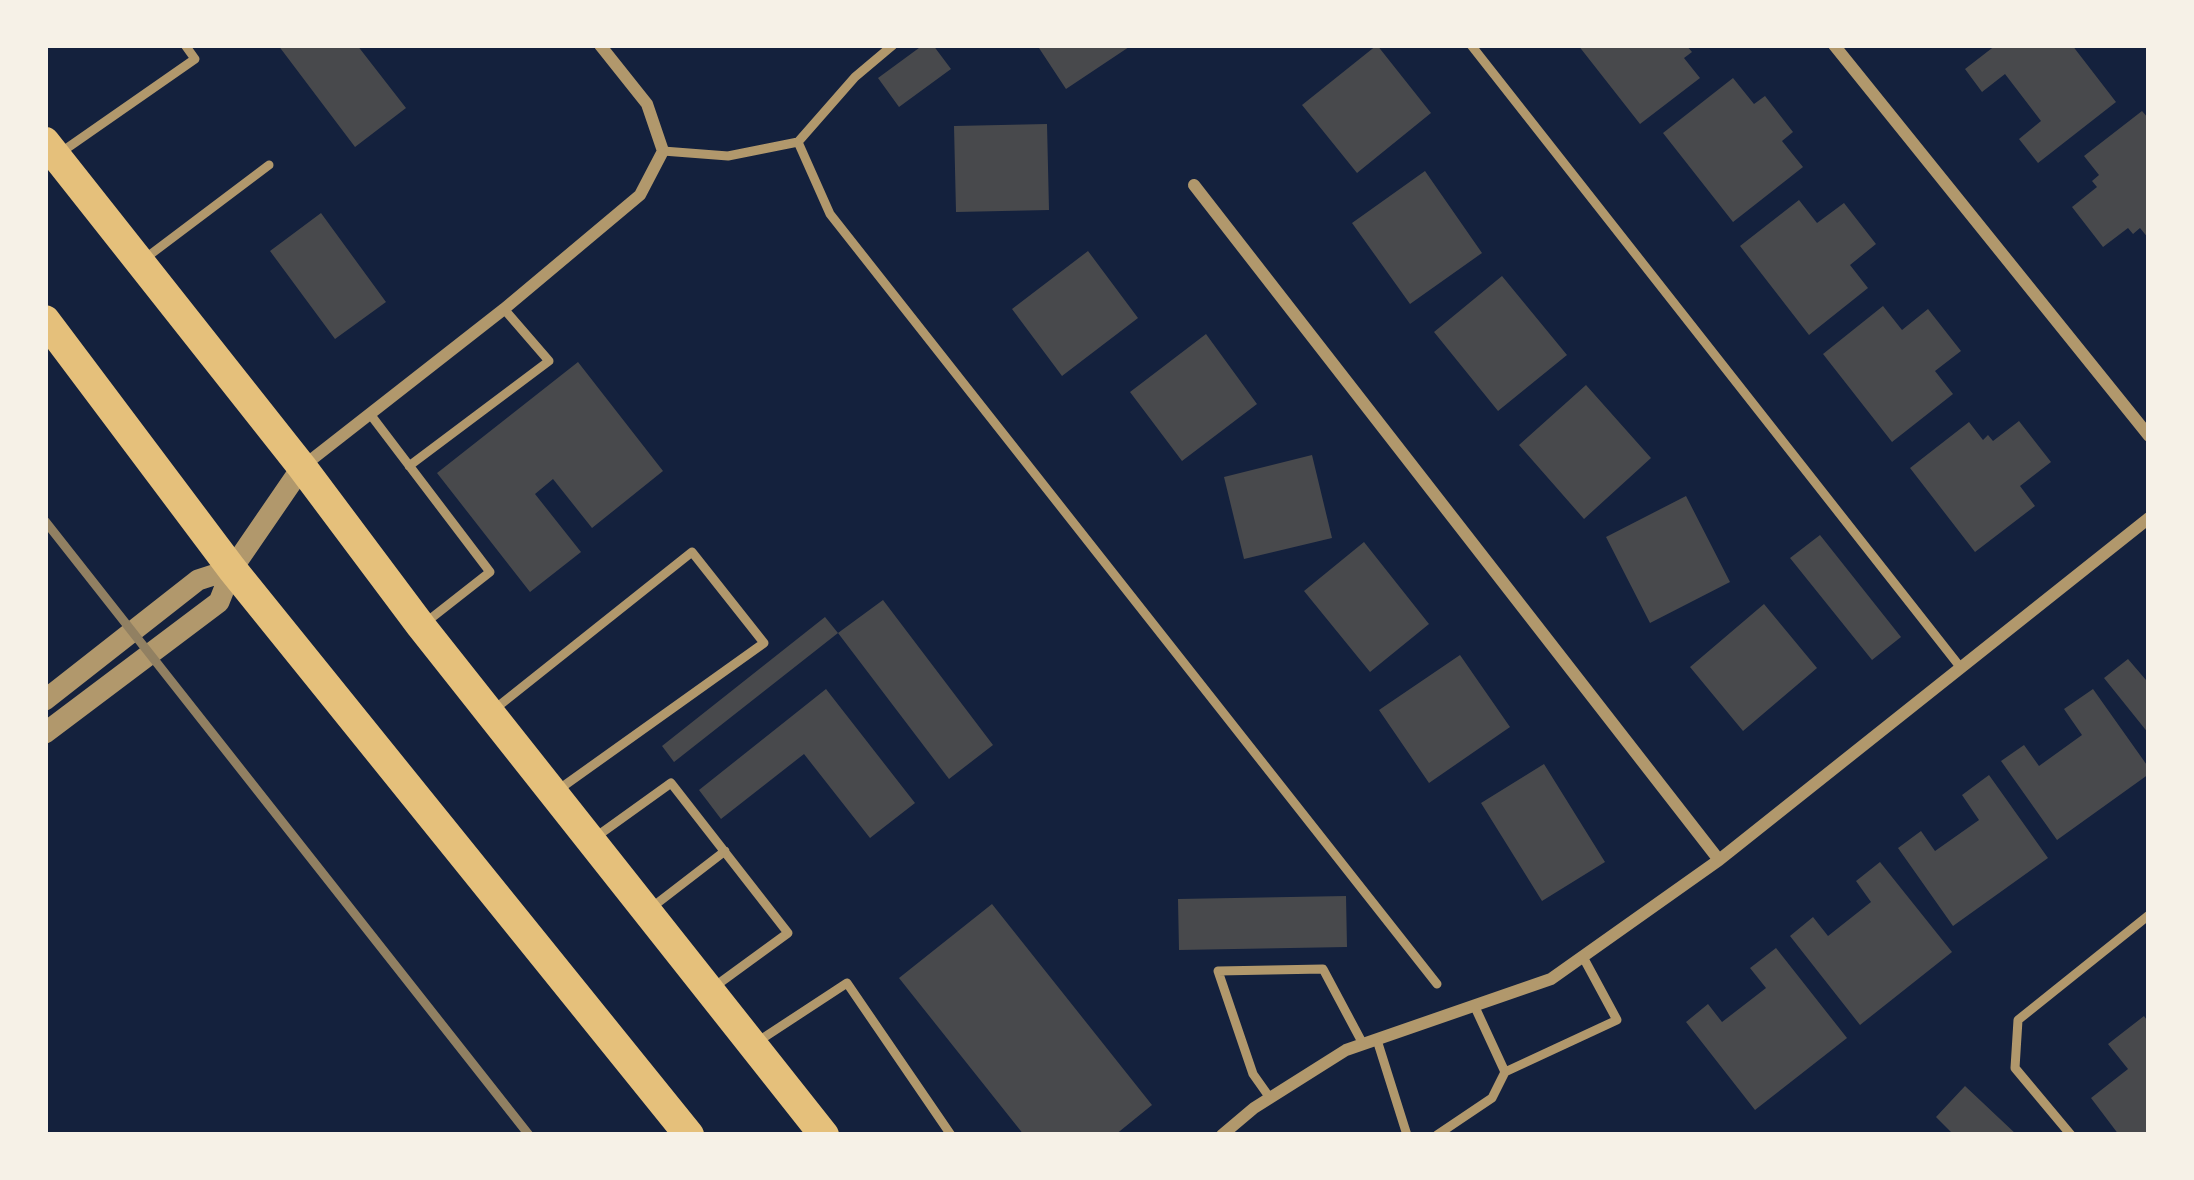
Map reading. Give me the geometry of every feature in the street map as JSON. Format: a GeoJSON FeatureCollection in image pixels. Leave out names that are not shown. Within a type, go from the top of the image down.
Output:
{"type":"FeatureCollection","features":[{"type":"Feature","properties":{"kind":"main road"},"geometry":{"type":"LineString","coordinates":[[50,149],[824,1135]]}},
{"type":"Feature","properties":{"kind":"main road"},"geometry":{"type":"LineString","coordinates":[[45,320],[232,569],[689,1135]]}},
{"type":"Feature","properties":{"kind":"street"},"geometry":{"type":"LineString","coordinates":[[45,733],[219,602],[232,569],[302,467],[640,195],[663,151],[647,104],[600,45]]}},
{"type":"Feature","properties":{"kind":"street"},"geometry":{"type":"LineString","coordinates":[[1834,45],[2149,436]]}},
{"type":"Feature","properties":{"kind":"street"},"geometry":{"type":"LineString","coordinates":[[1194,185],[1720,860]]}},
{"type":"Feature","properties":{"kind":"street"},"geometry":{"type":"LineString","coordinates":[[1222,1135],[1241,1128],[1270,1098],[1346,1050],[1552,979],[1720,860],[2149,518]]}},
{"type":"Feature","properties":{"kind":"street"},"geometry":{"type":"LineString","coordinates":[[45,700],[198,580],[232,569]]}},
{"type":"Feature","properties":{"kind":"lane"},"geometry":{"type":"LineString","coordinates":[[50,149],[195,59],[185,45]]}},
{"type":"Feature","properties":{"kind":"lane"},"geometry":{"type":"LineString","coordinates":[[663,151],[728,156],[797,142],[855,76],[893,45]]}},
{"type":"Feature","properties":{"kind":"lane"},"geometry":{"type":"LineString","coordinates":[[1471,45],[1961,668]]}},
{"type":"Feature","properties":{"kind":"lane"},"geometry":{"type":"LineString","coordinates":[[797,142],[830,214],[1437,984]]}},
{"type":"Feature","properties":{"kind":"lane"},"geometry":{"type":"LineString","coordinates":[[139,263],[269,165]]}},
{"type":"Feature","properties":{"kind":"lane"},"geometry":{"type":"LineString","coordinates":[[409,466],[549,362],[504,309]]}},
{"type":"Feature","properties":{"kind":"lane"},"geometry":{"type":"LineString","coordinates":[[370,414],[490,572],[421,626]]}},
{"type":"Feature","properties":{"kind":"lane"},"geometry":{"type":"LineString","coordinates":[[490,713],[692,552],[764,643],[554,794]]}},
{"type":"Feature","properties":{"kind":"lane"},"geometry":{"type":"LineString","coordinates":[[591,841],[671,783],[788,933],[709,990]]}},
{"type":"Feature","properties":{"kind":"lane"},"geometry":{"type":"LineString","coordinates":[[647,911],[724,851]]}},
{"type":"Feature","properties":{"kind":"lane"},"geometry":{"type":"LineString","coordinates":[[2071,1135],[2015,1068],[2018,1020],[2149,915]]}},
{"type":"Feature","properties":{"kind":"lane"},"geometry":{"type":"LineString","coordinates":[[1437,1135],[1492,1098],[1505,1072],[1616,1020],[1582,956]]}},
{"type":"Feature","properties":{"kind":"lane"},"geometry":{"type":"LineString","coordinates":[[1270,1098],[1253,1074],[1219,971],[1324,969],[1370,1042],[1407,1135]]}},
{"type":"Feature","properties":{"kind":"lane"},"geometry":{"type":"LineString","coordinates":[[753,1045],[847,982],[951,1135]]}},
{"type":"Feature","properties":{"kind":"lane"},"geometry":{"type":"LineString","coordinates":[[1474,1006],[1505,1072]]}},
{"type":"Feature","properties":{"kind":"building"},"geometry":{"type":"Polygon","coordinates":[[[278,45],[357,45],[406,108],[355,147],[278,45]]]}},
{"type":"Feature","properties":{"kind":"building"},"geometry":{"type":"Polygon","coordinates":[[[923,45],[933,45],[951,69],[899,107],[878,78],[923,45]]]}},
{"type":"Feature","properties":{"kind":"building"},"geometry":{"type":"Polygon","coordinates":[[[1037,45],[1132,45],[1066,89],[1037,45]]]}},
{"type":"Feature","properties":{"kind":"building"},"geometry":{"type":"Polygon","coordinates":[[[1377,45],[1431,113],[1357,173],[1302,105],[1377,45]]]}},
{"type":"Feature","properties":{"kind":"building"},"geometry":{"type":"Polygon","coordinates":[[[1578,45],[1686,45],[1692,52],[1684,58],[1700,78],[1640,124],[1578,45]]]}},
{"type":"Feature","properties":{"kind":"building"},"geometry":{"type":"Polygon","coordinates":[[[1996,45],[2072,45],[2116,102],[2038,163],[2019,139],[2041,121],[2005,74],[1982,92],[1965,69],[1996,45]]]}},
{"type":"Feature","properties":{"kind":"building"},"geometry":{"type":"Polygon","coordinates":[[[1733,78],[1754,104],[1765,96],[1793,132],[1782,141],[1803,167],[1733,222],[1663,133],[1733,78]]]}},
{"type":"Feature","properties":{"kind":"building"},"geometry":{"type":"Polygon","coordinates":[[[2142,111],[2149,119],[2149,239],[2140,228],[2133,234],[2128,228],[2103,247],[2072,207],[2097,187],[2092,181],[2099,175],[2084,156],[2142,111]]]}},
{"type":"Feature","properties":{"kind":"building"},"geometry":{"type":"Polygon","coordinates":[[[1047,124],[1049,210],[956,212],[954,126],[1047,124]]]}},
{"type":"Feature","properties":{"kind":"building"},"geometry":{"type":"Polygon","coordinates":[[[1425,171],[1482,253],[1410,304],[1352,223],[1425,171]]]}},
{"type":"Feature","properties":{"kind":"building"},"geometry":{"type":"Polygon","coordinates":[[[1799,200],[1817,223],[1844,203],[1876,244],[1850,265],[1868,288],[1809,335],[1740,246],[1799,200]]]}},
{"type":"Feature","properties":{"kind":"building"},"geometry":{"type":"Polygon","coordinates":[[[321,213],[386,302],[335,339],[270,251],[321,213]]]}},
{"type":"Feature","properties":{"kind":"building"},"geometry":{"type":"Polygon","coordinates":[[[1088,251],[1138,318],[1062,376],[1012,309],[1088,251]]]}},
{"type":"Feature","properties":{"kind":"building"},"geometry":{"type":"Polygon","coordinates":[[[1502,276],[1567,355],[1498,411],[1434,332],[1502,276]]]}},
{"type":"Feature","properties":{"kind":"building"},"geometry":{"type":"Polygon","coordinates":[[[1883,306],[1902,330],[1928,309],[1961,351],[1935,371],[1953,394],[1892,442],[1823,354],[1883,306]]]}},
{"type":"Feature","properties":{"kind":"building"},"geometry":{"type":"Polygon","coordinates":[[[1206,334],[1257,404],[1182,461],[1130,392],[1206,334]]]}},
{"type":"Feature","properties":{"kind":"building"},"geometry":{"type":"Polygon","coordinates":[[[578,362],[663,471],[592,528],[553,479],[535,494],[581,552],[530,592],[437,473],[578,362]]]}},
{"type":"Feature","properties":{"kind":"building"},"geometry":{"type":"Polygon","coordinates":[[[1586,385],[1651,458],[1584,519],[1519,445],[1586,385]]]}},
{"type":"Feature","properties":{"kind":"building"},"geometry":{"type":"Polygon","coordinates":[[[2019,421],[2051,462],[2020,486],[2035,506],[1975,552],[1910,468],[1969,422],[1983,440],[1988,435],[1993,441],[2019,421]]]}},
{"type":"Feature","properties":{"kind":"building"},"geometry":{"type":"Polygon","coordinates":[[[1312,455],[1332,538],[1244,559],[1224,477],[1312,455]]]}},
{"type":"Feature","properties":{"kind":"building"},"geometry":{"type":"Polygon","coordinates":[[[1686,496],[1730,582],[1650,623],[1606,537],[1686,496]]]}},
{"type":"Feature","properties":{"kind":"building"},"geometry":{"type":"Polygon","coordinates":[[[1820,535],[1901,637],[1872,660],[1790,558],[1820,535]]]}},
{"type":"Feature","properties":{"kind":"building"},"geometry":{"type":"Polygon","coordinates":[[[1364,542],[1429,624],[1370,672],[1304,591],[1364,542]]]}},
{"type":"Feature","properties":{"kind":"building"},"geometry":{"type":"Polygon","coordinates":[[[883,600],[993,745],[949,779],[838,633],[883,600]]]}},
{"type":"Feature","properties":{"kind":"building"},"geometry":{"type":"Polygon","coordinates":[[[1764,604],[1817,668],[1743,731],[1690,667],[1764,604]]]}},
{"type":"Feature","properties":{"kind":"building"},"geometry":{"type":"Polygon","coordinates":[[[825,617],[838,633],[674,762],[662,746],[825,617]]]}},
{"type":"Feature","properties":{"kind":"building"},"geometry":{"type":"Polygon","coordinates":[[[1460,655],[1510,727],[1429,783],[1379,710],[1460,655]]]}},
{"type":"Feature","properties":{"kind":"building"},"geometry":{"type":"Polygon","coordinates":[[[2128,659],[2149,678],[2149,734],[2104,678],[2128,659]]]}},
{"type":"Feature","properties":{"kind":"building"},"geometry":{"type":"Polygon","coordinates":[[[826,689],[915,803],[870,838],[804,754],[721,819],[699,790],[826,689]]]}},
{"type":"Feature","properties":{"kind":"building"},"geometry":{"type":"Polygon","coordinates":[[[2093,689],[2149,774],[2057,840],[2001,761],[2024,745],[2039,766],[2082,735],[2064,709],[2093,689]]]}},
{"type":"Feature","properties":{"kind":"building"},"geometry":{"type":"Polygon","coordinates":[[[1544,764],[1605,862],[1542,901],[1481,803],[1544,764]]]}},
{"type":"Feature","properties":{"kind":"building"},"geometry":{"type":"Polygon","coordinates":[[[1989,775],[2048,858],[1953,926],[1898,848],[1921,831],[1935,851],[1979,820],[1962,795],[1989,775]]]}},
{"type":"Feature","properties":{"kind":"building"},"geometry":{"type":"Polygon","coordinates":[[[1880,862],[1952,952],[1860,1025],[1790,936],[1813,917],[1828,936],[1871,902],[1856,881],[1880,862]]]}},
{"type":"Feature","properties":{"kind":"building"},"geometry":{"type":"Polygon","coordinates":[[[1346,896],[1347,947],[1179,950],[1178,899],[1346,896]]]}},
{"type":"Feature","properties":{"kind":"building"},"geometry":{"type":"Polygon","coordinates":[[[992,904],[1152,1105],[1115,1135],[1024,1135],[899,978],[992,904]]]}},
{"type":"Feature","properties":{"kind":"building"},"geometry":{"type":"Polygon","coordinates":[[[1776,948],[1847,1038],[1755,1110],[1686,1022],[1708,1004],[1722,1022],[1766,988],[1750,968],[1776,948]]]}},
{"type":"Feature","properties":{"kind":"building"},"geometry":{"type":"Polygon","coordinates":[[[2144,1016],[2149,1023],[2149,1135],[2119,1135],[2091,1098],[2128,1069],[2108,1044],[2144,1016]]]}},
{"type":"Feature","properties":{"kind":"building"},"geometry":{"type":"Polygon","coordinates":[[[1965,1086],[2017,1135],[1948,1135],[1951,1132],[1936,1117],[1965,1086]]]}},
{"type":"Feature","properties":{"kind":"railway"},"geometry":{"type":"LineString","coordinates":[[45,521],[529,1135]]}}]}
